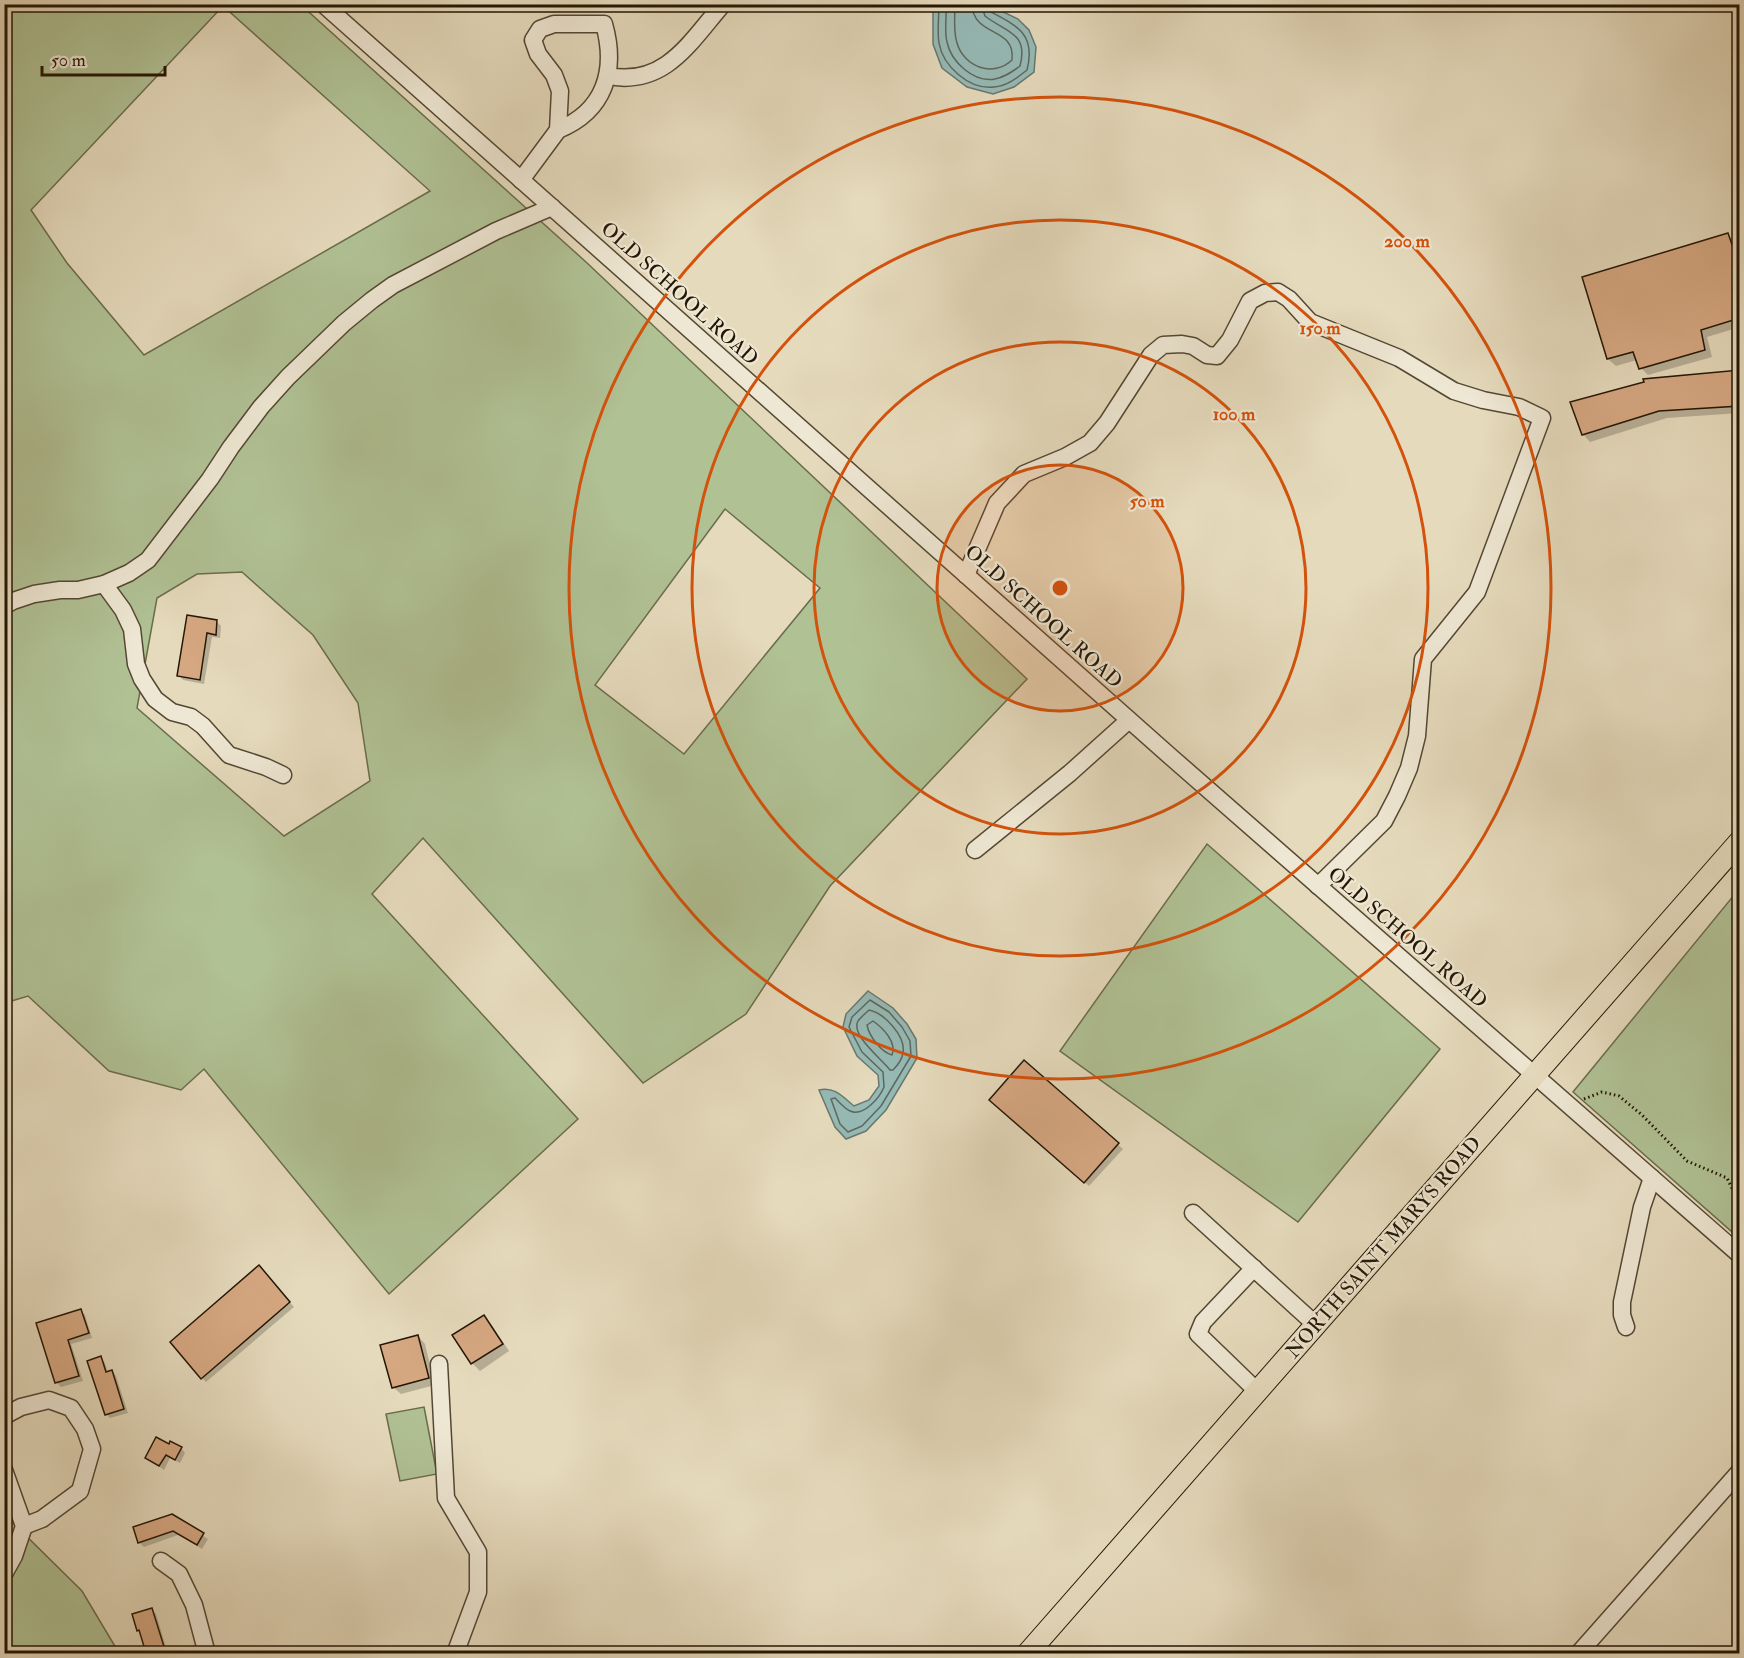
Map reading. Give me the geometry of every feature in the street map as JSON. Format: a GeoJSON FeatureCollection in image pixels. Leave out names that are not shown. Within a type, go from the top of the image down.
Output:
{"type":"FeatureCollection","features":[{"type":"Feature","properties":{"kind":"main road","name":"NORTH SAINT MARYS ROAD"},"geometry":{"type":"LineString","coordinates":[[1027,1653],[1258,1392],[1533,1074],[1740,841]]}},
{"type":"Feature","properties":{"kind":"street","name":"OLD SCHOOL ROAD"},"geometry":{"type":"LineString","coordinates":[[323,4],[1129,720],[1740,1255]]}},
{"type":"Feature","properties":{"kind":"street"},"geometry":{"type":"LineString","coordinates":[[608,76],[623,79],[650,75],[677,57],[723,4]]}},
{"type":"Feature","properties":{"kind":"street"},"geometry":{"type":"LineString","coordinates":[[521,180],[558,130],[560,91],[554,75],[538,54],[533,40],[540,29],[554,24],[604,24],[610,61],[604,90],[592,107],[570,126],[558,130]]}},
{"type":"Feature","properties":{"kind":"street"},"geometry":{"type":"LineString","coordinates":[[4,606],[34,594],[78,590],[104,584],[129,573],[148,560],[261,407],[288,377],[372,300],[393,285],[496,231],[552,207]]}},
{"type":"Feature","properties":{"kind":"street"},"geometry":{"type":"LineString","coordinates":[[966,575],[997,503],[1024,474],[1065,457],[1090,443],[1107,423],[1151,355],[1163,345],[1193,346],[1207,355],[1217,356],[1230,340],[1250,301],[1265,293],[1278,292],[1310,322],[1399,358],[1454,391],[1483,400],[1519,407],[1542,418],[1477,592],[1423,659],[1417,736],[1409,768],[1397,796],[1384,821],[1318,886]]}},
{"type":"Feature","properties":{"kind":"street"},"geometry":{"type":"LineString","coordinates":[[104,584],[123,610],[132,629],[136,664],[142,679],[155,699],[172,712],[191,717],[203,726],[229,755],[266,766],[284,775]]}},
{"type":"Feature","properties":{"kind":"street"},"geometry":{"type":"LineString","coordinates":[[975,850],[1070,773],[1129,720]]}},
{"type":"Feature","properties":{"kind":"street"},"geometry":{"type":"LineString","coordinates":[[1626,1326],[1622,1315],[1623,1294],[1642,1208],[1652,1178]]}},
{"type":"Feature","properties":{"kind":"street"},"geometry":{"type":"LineString","coordinates":[[1193,1213],[1316,1325]]}},
{"type":"Feature","properties":{"kind":"street"},"geometry":{"type":"LineString","coordinates":[[1254,1268],[1203,1322],[1198,1334],[1258,1392]]}},
{"type":"Feature","properties":{"kind":"street"},"geometry":{"type":"LineString","coordinates":[[439,1364],[446,1498],[478,1552],[478,1592],[455,1653]]}},
{"type":"Feature","properties":{"kind":"street"},"geometry":{"type":"LineString","coordinates":[[4,1416],[21,1407],[49,1400],[71,1408],[85,1429],[92,1449],[80,1491],[42,1519],[24,1526]]}},
{"type":"Feature","properties":{"kind":"street"},"geometry":{"type":"LineString","coordinates":[[4,1470],[24,1526],[14,1556],[4,1574]]}},
{"type":"Feature","properties":{"kind":"street"},"geometry":{"type":"LineString","coordinates":[[1578,1653],[1740,1471]]}},
{"type":"Feature","properties":{"kind":"street"},"geometry":{"type":"LineString","coordinates":[[161,1561],[179,1574],[194,1605],[207,1653]]}},
{"type":"Feature","properties":{"kind":"path"},"geometry":{"type":"LineString","coordinates":[[1568,1105],[1602,1092],[1619,1096],[1642,1115],[1687,1161],[1727,1178],[1740,1205]]}},
{"type":"Feature","properties":{"kind":"green space"},"geometry":{"type":"Polygon","coordinates":[[[5,5],[301,5],[586,262],[1027,679],[830,886],[746,1014],[643,1083],[423,838],[372,894],[578,1119],[389,1294],[204,1069],[181,1090],[109,1071],[28,996],[5,1003],[5,5]],[[223,6],[31,210],[67,263],[144,355],[430,191],[223,6]],[[725,509],[595,685],[684,754],[820,588],[725,509]],[[242,572],[197,574],[157,598],[137,708],[284,836],[370,781],[358,703],[313,635],[242,572]]]}},
{"type":"Feature","properties":{"kind":"green space"},"geometry":{"type":"Polygon","coordinates":[[[1207,844],[1440,1049],[1298,1222],[1060,1051],[1207,844]]]}},
{"type":"Feature","properties":{"kind":"green space"},"geometry":{"type":"Polygon","coordinates":[[[1739,889],[1739,1238],[1573,1092],[1739,889]]]}},
{"type":"Feature","properties":{"kind":"green space"},"geometry":{"type":"Polygon","coordinates":[[[424,1407],[437,1474],[400,1481],[386,1414],[424,1407]]]}},
{"type":"Feature","properties":{"kind":"green space"},"geometry":{"type":"Polygon","coordinates":[[[4,1514],[82,1591],[119,1653],[5,1653],[4,1514]]]}},
{"type":"Feature","properties":{"kind":"water"},"geometry":{"type":"Polygon","coordinates":[[[933,5],[989,5],[1018,19],[1029,30],[1036,47],[1034,72],[1014,87],[993,94],[967,87],[942,68],[933,44],[933,5]]]}},
{"type":"Feature","properties":{"kind":"water"},"geometry":{"type":"Polygon","coordinates":[[[868,991],[893,1008],[907,1024],[916,1039],[917,1058],[886,1110],[866,1131],[846,1139],[835,1127],[819,1090],[834,1091],[854,1106],[869,1100],[879,1086],[878,1075],[857,1056],[843,1027],[846,1014],[868,991]]]}},
{"type":"Feature","properties":{"kind":"building"},"geometry":{"type":"Polygon","coordinates":[[[1728,233],[1740,268],[1740,318],[1701,330],[1705,350],[1639,369],[1633,352],[1607,359],[1582,277],[1728,233]]]}},
{"type":"Feature","properties":{"kind":"building"},"geometry":{"type":"Polygon","coordinates":[[[1740,370],[1740,406],[1659,411],[1582,435],[1570,402],[1644,382],[1643,379],[1740,370]]]}},
{"type":"Feature","properties":{"kind":"building"},"geometry":{"type":"Polygon","coordinates":[[[187,615],[217,620],[216,635],[207,633],[200,680],[177,676],[187,615]]]}},
{"type":"Feature","properties":{"kind":"building"},"geometry":{"type":"Polygon","coordinates":[[[1024,1060],[1119,1143],[1084,1183],[989,1100],[1024,1060]]]}},
{"type":"Feature","properties":{"kind":"building"},"geometry":{"type":"Polygon","coordinates":[[[259,1265],[290,1302],[201,1379],[170,1342],[259,1265]]]}},
{"type":"Feature","properties":{"kind":"building"},"geometry":{"type":"Polygon","coordinates":[[[81,1309],[89,1333],[68,1340],[79,1376],[55,1383],[36,1323],[81,1309]]]}},
{"type":"Feature","properties":{"kind":"building"},"geometry":{"type":"Polygon","coordinates":[[[484,1315],[503,1344],[471,1364],[452,1335],[484,1315]]]}},
{"type":"Feature","properties":{"kind":"building"},"geometry":{"type":"Polygon","coordinates":[[[418,1335],[429,1378],[392,1388],[380,1345],[418,1335]]]}},
{"type":"Feature","properties":{"kind":"building"},"geometry":{"type":"Polygon","coordinates":[[[101,1356],[106,1372],[112,1370],[124,1409],[105,1415],[87,1361],[101,1356]]]}},
{"type":"Feature","properties":{"kind":"building"},"geometry":{"type":"Polygon","coordinates":[[[156,1437],[169,1444],[170,1441],[182,1447],[175,1460],[166,1455],[159,1466],[145,1458],[156,1437]]]}},
{"type":"Feature","properties":{"kind":"building"},"geometry":{"type":"Polygon","coordinates":[[[172,1514],[204,1533],[197,1545],[173,1531],[138,1543],[133,1527],[172,1514]]]}},
{"type":"Feature","properties":{"kind":"building"},"geometry":{"type":"Polygon","coordinates":[[[152,1608],[166,1653],[146,1653],[139,1630],[137,1631],[132,1614],[152,1608]]]}}]}
